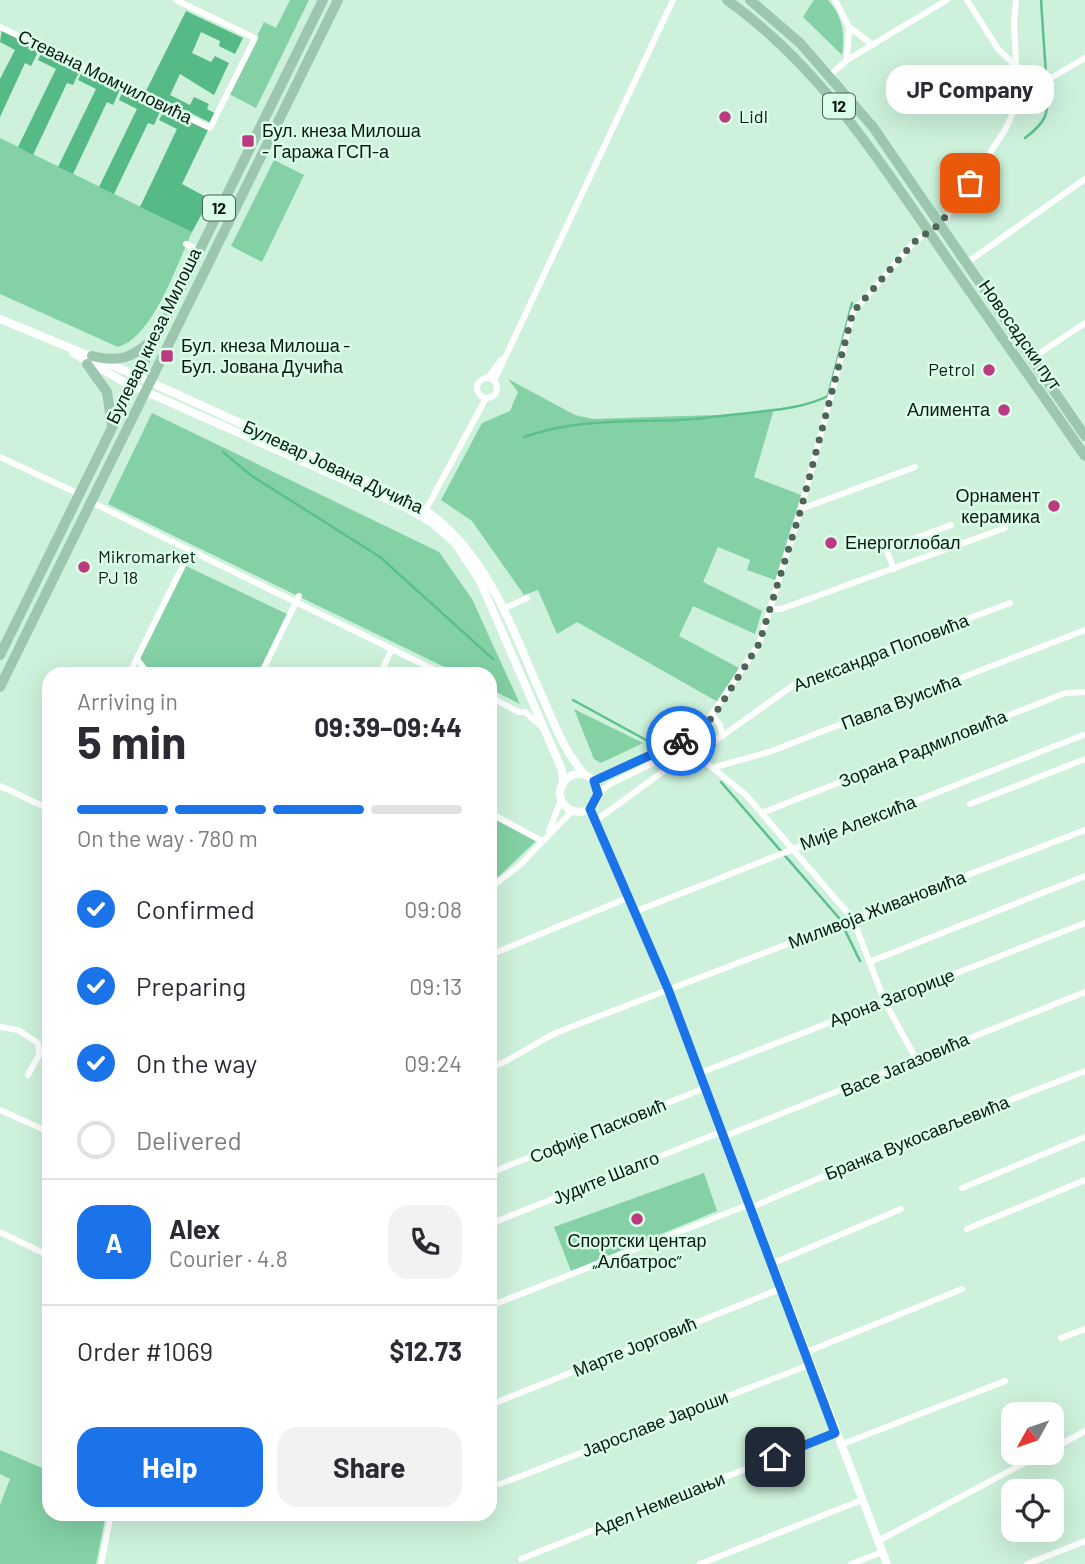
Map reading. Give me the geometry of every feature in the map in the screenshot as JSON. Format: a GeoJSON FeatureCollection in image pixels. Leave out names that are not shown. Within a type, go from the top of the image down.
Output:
{"type":"FeatureCollection","features":[{"type":"Feature","properties":{"kind":"main road","name":"Булевар кнеза Милоша"},"geometry":{"type":"LineString","coordinates":[[0,655],[323,0]]}},
{"type":"Feature","properties":{"kind":"main road","name":"Булевар кнеза Милоша"},"geometry":{"type":"LineString","coordinates":[[0,687],[338,0]]}},
{"type":"Feature","properties":{"kind":"main road","name":"12"},"geometry":{"type":"LineString","coordinates":[[727,0],[759,23],[821,83],[865,138],[928,232]]}},
{"type":"Feature","properties":{"kind":"main road","name":"12"},"geometry":{"type":"LineString","coordinates":[[750,0],[795,38],[830,75],[873,127],[940,224]]}},
{"type":"Feature","properties":{"kind":"main road"},"geometry":{"type":"LineString","coordinates":[[268,110],[281,116]]}},
{"type":"Feature","properties":{"kind":"main road","name":"Новосадски пут"},"geometry":{"type":"LineString","coordinates":[[940,224],[1085,436]]}},
{"type":"Feature","properties":{"kind":"main road","name":"Новосадски пут"},"geometry":{"type":"LineString","coordinates":[[928,232],[1085,456]]}},
{"type":"Feature","properties":{"kind":"main road"},"geometry":{"type":"LineString","coordinates":[[112,426],[106,389],[90,360],[121,360],[135,355],[156,336]]}},
{"type":"Feature","properties":{"kind":"street","name":"Стевана Момчиловића"},"geometry":{"type":"LineString","coordinates":[[0,27],[210,128],[255,38],[176,0]]}},
{"type":"Feature","properties":{"kind":"street"},"geometry":{"type":"LineString","coordinates":[[425,513],[483,397],[495,394],[491,380],[673,0]]}},
{"type":"Feature","properties":{"kind":"street"},"geometry":{"type":"LineString","coordinates":[[835,0],[849,27],[873,46]]}},
{"type":"Feature","properties":{"kind":"street"},"geometry":{"type":"LineString","coordinates":[[830,75],[847,60],[947,0]]}},
{"type":"Feature","properties":{"kind":"street"},"geometry":{"type":"LineString","coordinates":[[967,0],[998,49],[1017,66]]}},
{"type":"Feature","properties":{"kind":"street"},"geometry":{"type":"LineString","coordinates":[[1016,0],[1014,23],[1018,102]]}},
{"type":"Feature","properties":{"kind":"street"},"geometry":{"type":"LineString","coordinates":[[847,60],[849,27]]}},
{"type":"Feature","properties":{"kind":"street"},"geometry":{"type":"LineString","coordinates":[[590,809],[598,794],[610,784],[692,744],[759,644],[801,509],[853,312],[914,242],[940,224],[1004,130],[1018,102],[1037,86],[1085,58]]}},
{"type":"Feature","properties":{"kind":"street"},"geometry":{"type":"LineString","coordinates":[[965,264],[1085,179]]}},
{"type":"Feature","properties":{"kind":"street"},"geometry":{"type":"LineString","coordinates":[[186,244],[198,250]]}},
{"type":"Feature","properties":{"kind":"street","name":"Булевар Јована Дучића"},"geometry":{"type":"LineString","coordinates":[[0,319],[425,513],[466,545],[503,609],[564,746],[585,775]]}},
{"type":"Feature","properties":{"kind":"street"},"geometry":{"type":"LineString","coordinates":[[1031,359],[1085,323]]}},
{"type":"Feature","properties":{"kind":"street"},"geometry":{"type":"LineString","coordinates":[[483,397],[477,384],[491,380]]}},
{"type":"Feature","properties":{"kind":"street"},"geometry":{"type":"LineString","coordinates":[[0,457],[79,494]]}},
{"type":"Feature","properties":{"kind":"street"},"geometry":{"type":"LineString","coordinates":[[801,509],[915,467]]}},
{"type":"Feature","properties":{"kind":"street"},"geometry":{"type":"LineString","coordinates":[[90,502],[297,599],[429,667]]}},
{"type":"Feature","properties":{"kind":"street","name":"Булевар Јована Дучића"},"geometry":{"type":"LineString","coordinates":[[425,513],[456,544],[472,566],[562,770],[563,784]]}},
{"type":"Feature","properties":{"kind":"street"},"geometry":{"type":"LineString","coordinates":[[894,569],[886,549],[951,525]]}},
{"type":"Feature","properties":{"kind":"street"},"geometry":{"type":"LineString","coordinates":[[771,609],[781,609],[1005,528]]}},
{"type":"Feature","properties":{"kind":"street"},"geometry":{"type":"LineString","coordinates":[[132,667],[190,551]]}},
{"type":"Feature","properties":{"kind":"street"},"geometry":{"type":"LineString","coordinates":[[503,609],[527,598]]}},
{"type":"Feature","properties":{"kind":"street"},"geometry":{"type":"LineString","coordinates":[[264,667],[297,599]]}},
{"type":"Feature","properties":{"kind":"street","name":"Александра Поповића"},"geometry":{"type":"LineString","coordinates":[[715,767],[704,761],[699,751],[794,684],[1010,603]]}},
{"type":"Feature","properties":{"kind":"street","name":"Павла Вуисића"},"geometry":{"type":"LineString","coordinates":[[715,767],[769,752],[1085,630]]}},
{"type":"Feature","properties":{"kind":"street"},"geometry":{"type":"LineString","coordinates":[[383,667],[392,649]]}},
{"type":"Feature","properties":{"kind":"street"},"geometry":{"type":"LineString","coordinates":[[136,659],[142,667]]}},
{"type":"Feature","properties":{"kind":"street","name":"Зорана Радмиловића"},"geometry":{"type":"LineString","coordinates":[[762,813],[1065,693],[1085,692]]}},
{"type":"Feature","properties":{"kind":"street"},"geometry":{"type":"LineString","coordinates":[[497,700],[525,712],[544,728]]}},
{"type":"Feature","properties":{"kind":"street"},"geometry":{"type":"LineString","coordinates":[[525,712],[529,713],[533,704]]}},
{"type":"Feature","properties":{"kind":"street"},"geometry":{"type":"LineString","coordinates":[[713,716],[720,725],[722,736]]}},
{"type":"Feature","properties":{"kind":"street","name":"Мије Алексића"},"geometry":{"type":"LineString","coordinates":[[634,912],[1083,735]]}},
{"type":"Feature","properties":{"kind":"street"},"geometry":{"type":"LineString","coordinates":[[594,781],[696,736]]}},
{"type":"Feature","properties":{"kind":"street"},"geometry":{"type":"LineString","coordinates":[[970,804],[1085,759]]}},
{"type":"Feature","properties":{"kind":"street"},"geometry":{"type":"LineString","coordinates":[[595,821],[679,760]]}},
{"type":"Feature","properties":{"kind":"street"},"geometry":{"type":"LineString","coordinates":[[715,767],[762,813],[786,852],[853,919],[872,961],[885,1002],[916,1059]]}},
{"type":"Feature","properties":{"kind":"street"},"geometry":{"type":"LineString","coordinates":[[548,833],[561,800],[563,784],[575,775],[585,775],[594,781],[598,794]]}},
{"type":"Feature","properties":{"kind":"street"},"geometry":{"type":"LineString","coordinates":[[0,786],[42,806]]}},
{"type":"Feature","properties":{"kind":"street"},"geometry":{"type":"LineString","coordinates":[[561,800],[572,811]]}},
{"type":"Feature","properties":{"kind":"street"},"geometry":{"type":"LineString","coordinates":[[590,809],[668,989],[804,1353],[887,1564]]}},
{"type":"Feature","properties":{"kind":"street"},"geometry":{"type":"LineString","coordinates":[[497,881],[520,866],[548,833],[572,811],[590,809]]}},
{"type":"Feature","properties":{"kind":"street"},"geometry":{"type":"LineString","coordinates":[[497,817],[542,841]]}},
{"type":"Feature","properties":{"kind":"street","name":"Миливоја Живановића"},"geometry":{"type":"LineString","coordinates":[[497,1065],[512,1059],[546,1037],[1085,830]]}},
{"type":"Feature","properties":{"kind":"street"},"geometry":{"type":"LineString","coordinates":[[872,961],[1085,876]]}},
{"type":"Feature","properties":{"kind":"street"},"geometry":{"type":"LineString","coordinates":[[497,952],[627,898]]}},
{"type":"Feature","properties":{"kind":"street","name":"Арона Загорице"},"geometry":{"type":"LineString","coordinates":[[700,1073],[1085,923]]}},
{"type":"Feature","properties":{"kind":"street","name":"Васе Јагазовића"},"geometry":{"type":"LineString","coordinates":[[722,1134],[849,1089],[916,1059],[1085,992]]}},
{"type":"Feature","properties":{"kind":"street"},"geometry":{"type":"LineString","coordinates":[[0,1027],[18,1030],[38,1043],[39,1055],[28,1075]]}},
{"type":"Feature","properties":{"kind":"street","name":"Бранка Вукосављевића"},"geometry":{"type":"LineString","coordinates":[[497,1303],[749,1207],[915,1137],[1085,1071]]}},
{"type":"Feature","properties":{"kind":"street","name":"Софије Пасковић"},"geometry":{"type":"LineString","coordinates":[[497,1171],[705,1088]]}},
{"type":"Feature","properties":{"kind":"street"},"geometry":{"type":"LineString","coordinates":[[0,1110],[42,1129]]}},
{"type":"Feature","properties":{"kind":"street","name":"Јудите Шалго"},"geometry":{"type":"LineString","coordinates":[[497,1221],[722,1134]]}},
{"type":"Feature","properties":{"kind":"street"},"geometry":{"type":"LineString","coordinates":[[962,1188],[1085,1137]]}},
{"type":"Feature","properties":{"kind":"street"},"geometry":{"type":"LineString","coordinates":[[967,1229],[1085,1180]]}},
{"type":"Feature","properties":{"kind":"street"},"geometry":{"type":"LineString","coordinates":[[771,1264],[901,1209]]}},
{"type":"Feature","properties":{"kind":"street"},"geometry":{"type":"LineString","coordinates":[[0,1232],[42,1253]]}},
{"type":"Feature","properties":{"kind":"street","name":"Марте Јорговић"},"geometry":{"type":"LineString","coordinates":[[497,1402],[780,1289]]}},
{"type":"Feature","properties":{"kind":"street"},"geometry":{"type":"LineString","coordinates":[[804,1353],[962,1289]]}},
{"type":"Feature","properties":{"kind":"street"},"geometry":{"type":"LineString","coordinates":[[1061,1338],[1085,1329]]}},
{"type":"Feature","properties":{"kind":"street","name":"Јарославе Јароши"},"geometry":{"type":"LineString","coordinates":[[500,1483],[809,1365]]}},
{"type":"Feature","properties":{"kind":"street"},"geometry":{"type":"LineString","coordinates":[[840,1445],[1005,1381]]}},
{"type":"Feature","properties":{"kind":"street"},"geometry":{"type":"LineString","coordinates":[[1064,1442],[1085,1431]]}},
{"type":"Feature","properties":{"kind":"street","name":"Адел Немешањи"},"geometry":{"type":"LineString","coordinates":[[521,1559],[835,1433]]}},
{"type":"Feature","properties":{"kind":"street"},"geometry":{"type":"LineString","coordinates":[[878,1541],[1021,1465]]}},
{"type":"Feature","properties":{"kind":"street"},"geometry":{"type":"LineString","coordinates":[[700,1564],[862,1500]]}},
{"type":"Feature","properties":{"kind":"street"},"geometry":{"type":"LineString","coordinates":[[101,1564],[110,1521]]}},
{"type":"Feature","properties":{"kind":"street"},"geometry":{"type":"LineString","coordinates":[[1027,1564],[1085,1541]]}},
{"type":"Feature","properties":{"kind":"street"},"geometry":{"type":"LineString","coordinates":[[851,1564],[882,1552]]}},
{"type":"Feature","properties":{"kind":"green space"},"geometry":{"type":"Polygon","coordinates":[[[290,0],[309,0],[256,108],[229,94],[264,22],[276,28],[290,0]]]}},
{"type":"Feature","properties":{"kind":"green space"},"geometry":{"type":"Polygon","coordinates":[[[814,0],[828,0],[837,13],[843,33],[842,55],[803,17],[814,0]]]}},
{"type":"Feature","properties":{"kind":"green space"},"geometry":{"type":"Polygon","coordinates":[[[186,11],[243,38],[235,54],[219,46],[220,41],[201,32],[192,53],[211,62],[215,56],[229,63],[214,95],[180,74],[170,95],[190,105],[194,97],[209,104],[207,109],[216,114],[211,123],[146,91],[186,11]]]}},
{"type":"Feature","properties":{"kind":"green space"},"geometry":{"type":"Polygon","coordinates":[[[2,29],[40,48],[31,66],[25,63],[0,117],[0,79],[15,50],[0,42],[2,29]]]}},
{"type":"Feature","properties":{"kind":"green space"},"geometry":{"type":"Polygon","coordinates":[[[43,49],[81,68],[73,85],[67,83],[33,155],[18,147],[56,69],[38,60],[43,49]]]}},
{"type":"Feature","properties":{"kind":"green space"},"geometry":{"type":"Polygon","coordinates":[[[83,69],[121,87],[113,105],[107,102],[73,174],[58,167],[96,89],[78,80],[83,69]]]}},
{"type":"Feature","properties":{"kind":"green space"},"geometry":{"type":"Polygon","coordinates":[[[124,88],[162,107],[154,125],[148,123],[114,194],[99,187],[137,109],[119,100],[124,88]]]}},
{"type":"Feature","properties":{"kind":"green space"},"geometry":{"type":"Polygon","coordinates":[[[165,108],[208,130],[182,184],[210,199],[192,232],[140,207],[177,129],[159,120],[165,108]]]}},
{"type":"Feature","properties":{"kind":"green space"},"geometry":{"type":"Polygon","coordinates":[[[0,138],[192,232],[153,315],[131,340],[118,347],[0,294],[0,138]]]}},
{"type":"Feature","properties":{"kind":"green space"},"geometry":{"type":"Polygon","coordinates":[[[274,160],[304,175],[262,262],[231,246],[274,160]]]}},
{"type":"Feature","properties":{"kind":"green space"},"geometry":{"type":"Polygon","coordinates":[[[508,379],[575,415],[593,419],[747,414],[774,409],[754,477],[801,495],[775,580],[747,570],[750,560],[718,547],[703,582],[762,611],[755,634],[693,606],[679,636],[739,668],[718,702],[577,622],[557,634],[538,590],[524,595],[472,521],[441,500],[482,423],[510,411],[518,392],[508,379]]]}},
{"type":"Feature","properties":{"kind":"green space"},"geometry":{"type":"Polygon","coordinates":[[[152,413],[439,552],[472,599],[520,704],[497,692],[497,667],[445,667],[108,504],[152,413]]]}},
{"type":"Feature","properties":{"kind":"green space"},"geometry":{"type":"Polygon","coordinates":[[[186,566],[287,614],[261,667],[146,667],[140,659],[186,566]]]}},
{"type":"Feature","properties":{"kind":"green space"},"geometry":{"type":"Polygon","coordinates":[[[574,709],[643,743],[601,763],[594,759],[574,709]]]}},
{"type":"Feature","properties":{"kind":"green space"},"geometry":{"type":"Polygon","coordinates":[[[497,821],[536,841],[497,876],[497,821]]]}},
{"type":"Feature","properties":{"kind":"green space","name":"Спортски центар „Албатрос”"},"geometry":{"type":"Polygon","coordinates":[[[704,1173],[717,1211],[571,1271],[554,1227],[704,1173]]]}},
{"type":"Feature","properties":{"kind":"green space"},"geometry":{"type":"Polygon","coordinates":[[[0,1450],[42,1468],[42,1521],[105,1521],[96,1564],[0,1564],[0,1505],[10,1479],[0,1474],[0,1450]]]}},
{"type":"Feature","properties":{"kind":"waterway"},"geometry":{"type":"LineString","coordinates":[[1041,0],[1046,75]]}},
{"type":"Feature","properties":{"kind":"waterway"},"geometry":{"type":"LineString","coordinates":[[1025,138],[1045,117],[1047,88]]}},
{"type":"Feature","properties":{"kind":"waterway"},"geometry":{"type":"LineString","coordinates":[[524,437],[582,424],[705,418],[789,408],[819,400],[828,396],[852,303]]}},
{"type":"Feature","properties":{"kind":"waterway"},"geometry":{"type":"LineString","coordinates":[[223,452],[252,476],[380,557],[493,659]]}},
{"type":"Feature","properties":{"kind":"waterway"},"geometry":{"type":"LineString","coordinates":[[573,700],[646,740]]}},
{"type":"Feature","properties":{"kind":"waterway"},"geometry":{"type":"LineString","coordinates":[[721,782],[839,918],[860,961]]}},
{"type":"Feature","properties":{"kind":"way so far"},"geometry":{"type":"LineString","coordinates":[[681,741],[696,736],[715,714],[759,644],[801,509],[853,312],[914,242],[940,224],[970,183]]}},
{"type":"Feature","properties":{"kind":"place","name":"Lidl"},"geometry":{"type":"Point","coordinates":[725,117]}},
{"type":"Feature","properties":{"kind":"place","name":"Бул. кнеза Милоша - Гаража ГСП-а"},"geometry":{"type":"Point","coordinates":[248,141]}},
{"type":"Feature","properties":{"kind":"place","name":"JP Company"},"geometry":{"type":"Point","coordinates":[970,183]}},
{"type":"Feature","properties":{"kind":"place","name":"Бул. кнеза Милоша - Бул. Јована Дучића"},"geometry":{"type":"Point","coordinates":[167,356]}},
{"type":"Feature","properties":{"kind":"place","name":"Petrol"},"geometry":{"type":"Point","coordinates":[989,370]}},
{"type":"Feature","properties":{"kind":"place","name":"Алимента"},"geometry":{"type":"Point","coordinates":[1004,410]}},
{"type":"Feature","properties":{"kind":"place","name":"Орнамент керамика"},"geometry":{"type":"Point","coordinates":[1054,506]}},
{"type":"Feature","properties":{"kind":"place","name":"Енергоглобал"},"geometry":{"type":"Point","coordinates":[831,543]}},
{"type":"Feature","properties":{"kind":"place","name":"Mikromarket PJ 18"},"geometry":{"type":"Point","coordinates":[84,567]}},
{"type":"Feature","properties":{"kind":"place","name":"Спортски центар „Албатрос”"},"geometry":{"type":"Point","coordinates":[637,1219]}},
{"type":"Feature","properties":{"kind":"route"},"geometry":{"type":"LineString","coordinates":[[681,741],[594,781],[598,794],[590,809],[668,989],[835,1433],[775,1457]]}}]}
